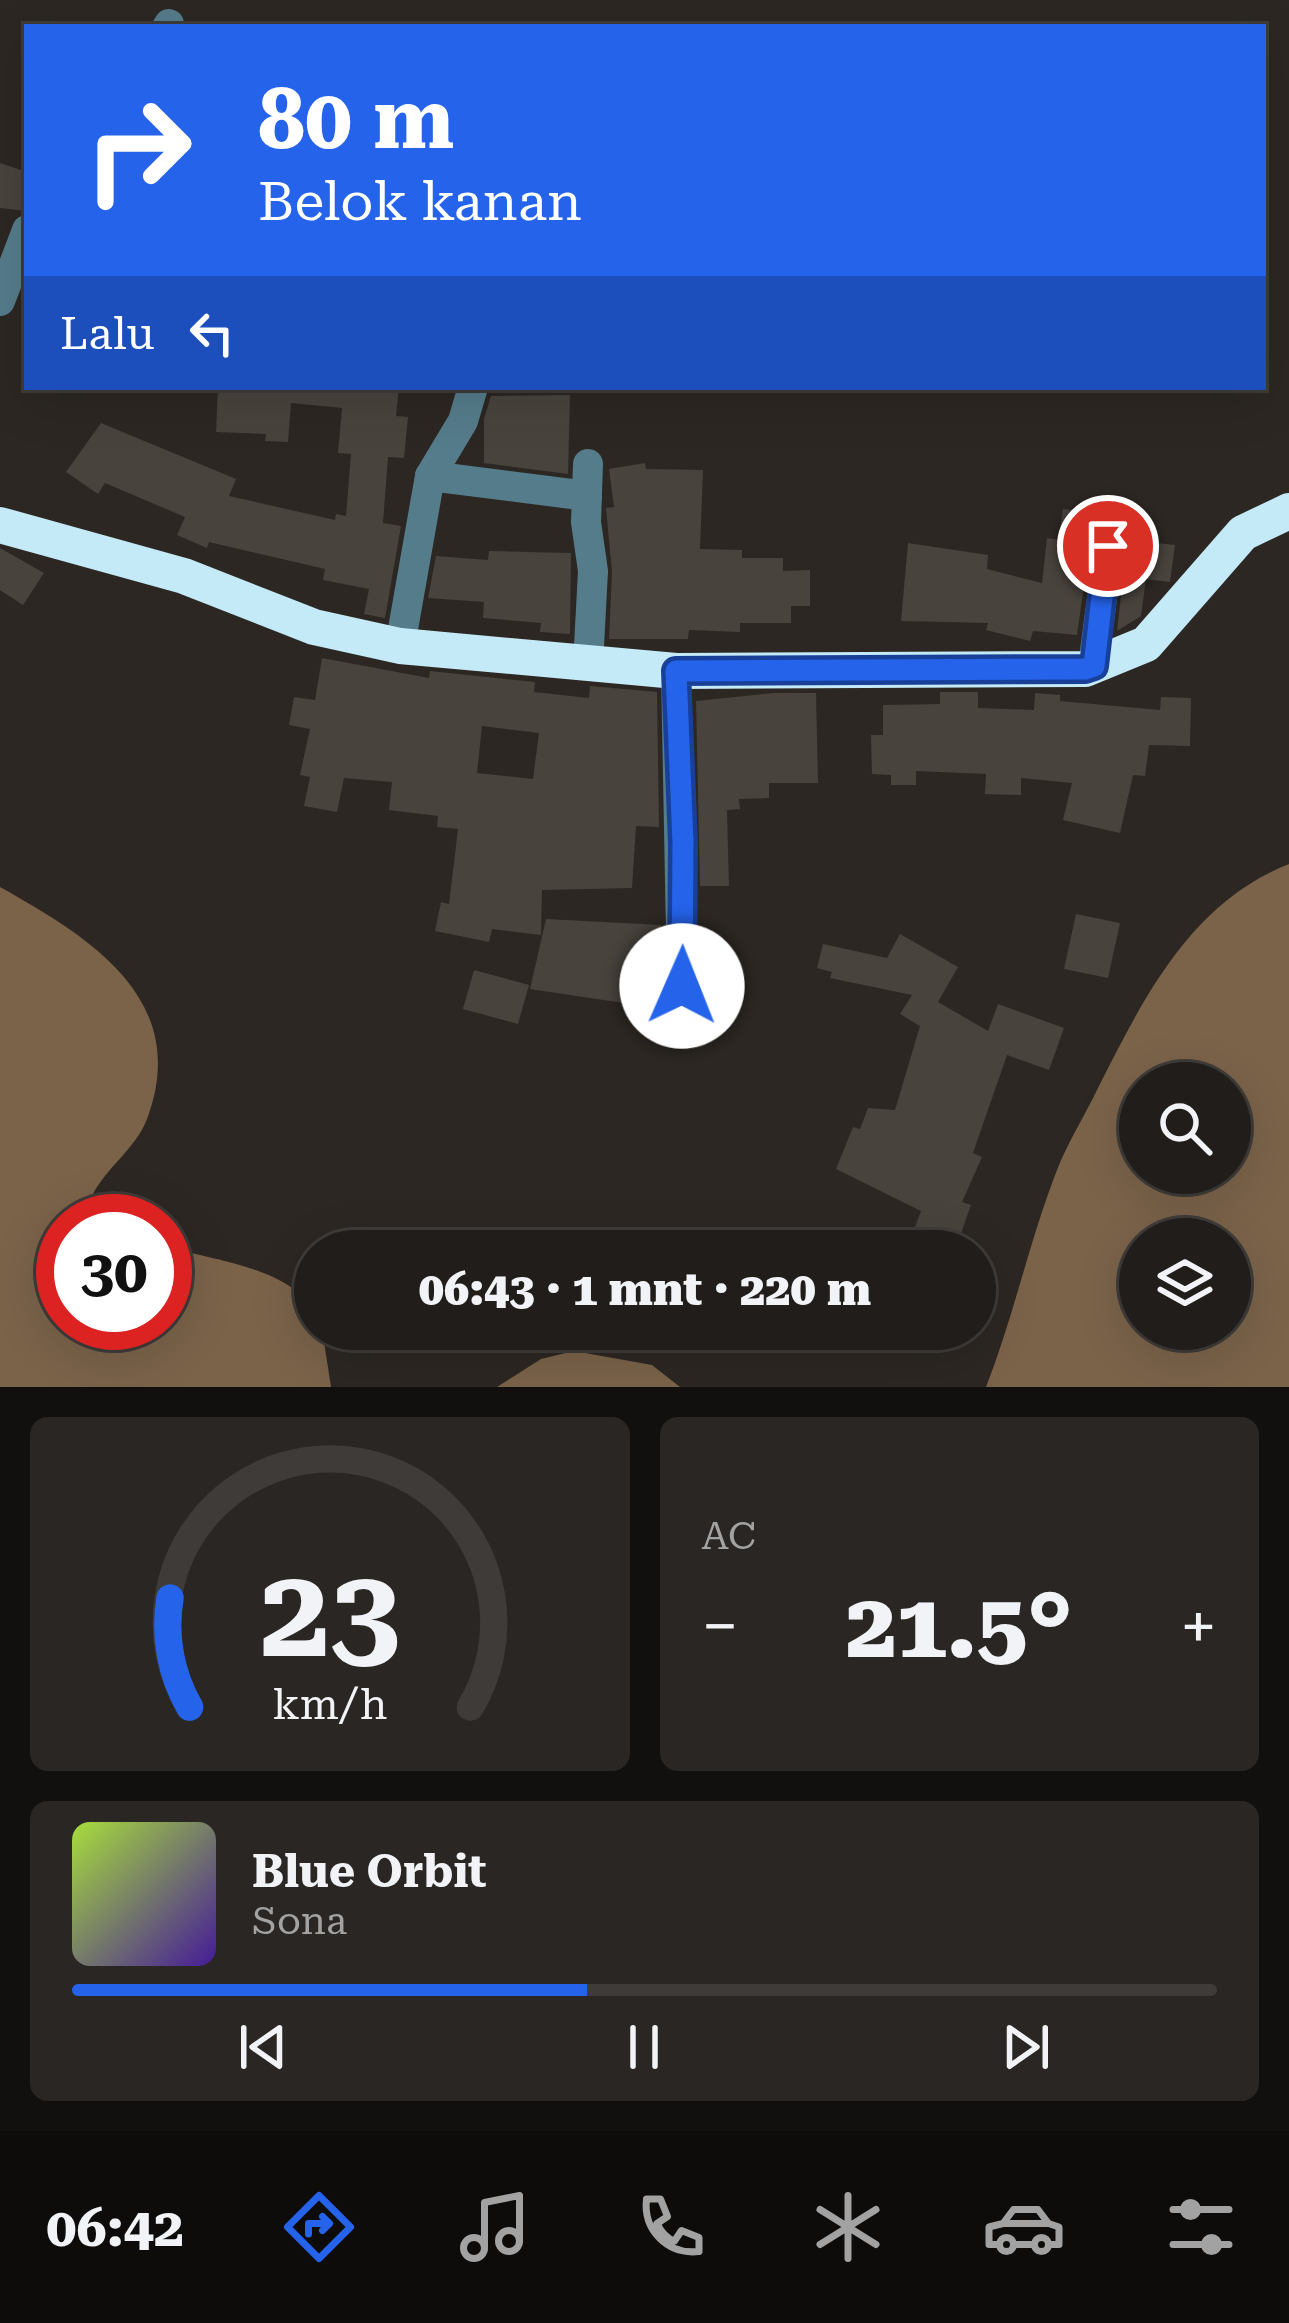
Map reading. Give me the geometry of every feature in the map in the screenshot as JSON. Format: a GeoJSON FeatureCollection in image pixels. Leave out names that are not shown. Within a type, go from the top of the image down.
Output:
{"type":"FeatureCollection","features":[{"type":"Feature","properties":{"kind":"highway"},"geometry":{"type":"LineString","coordinates":[[0,525],[88,545],[314,627],[400,646],[676,671],[1094,666],[1146,644],[1243,533],[1289,511]]}},
{"type":"Feature","properties":{"kind":"street"},"geometry":{"type":"LineString","coordinates":[[0,301],[24,238]]}},
{"type":"Feature","properties":{"kind":"street"},"geometry":{"type":"LineString","coordinates":[[400,646],[430,476],[463,421],[472,390]]}},
{"type":"Feature","properties":{"kind":"street"},"geometry":{"type":"LineString","coordinates":[[588,464],[593,571],[588,665]]}},
{"type":"Feature","properties":{"kind":"street"},"geometry":{"type":"LineString","coordinates":[[430,476],[587,496]]}},
{"type":"Feature","properties":{"kind":"street"},"geometry":{"type":"LineString","coordinates":[[1094,666],[1108,546]]}},
{"type":"Feature","properties":{"kind":"street"},"geometry":{"type":"LineString","coordinates":[[676,671],[683,843],[682,986]]}},
{"type":"Feature","properties":{"kind":"shaded area"},"geometry":{"type":"Polygon","coordinates":[[[1289,864],[1289,1387],[986,1387],[1038,1223],[1071,1139],[1152,988],[1173,957],[1224,903],[1289,864]]]}},
{"type":"Feature","properties":{"kind":"shaded area"},"geometry":{"type":"Polygon","coordinates":[[[0,887],[67,927],[124,977],[144,1006],[156,1039],[157,1077],[147,1119],[136,1139],[93,1194],[36,1194],[36,1350],[192,1350],[192,1253],[257,1271],[294,1290],[294,1350],[325,1350],[331,1387],[0,1387],[0,887]]]}},
{"type":"Feature","properties":{"kind":"shaded area"},"geometry":{"type":"Polygon","coordinates":[[[574,1351],[652,1365],[680,1387],[497,1387],[541,1359],[574,1351]]]}},
{"type":"Feature","properties":{"kind":"building"},"geometry":{"type":"Polygon","coordinates":[[[0,163],[24,171],[24,211],[0,208],[0,163]]]}},
{"type":"Feature","properties":{"kind":"building"},"geometry":{"type":"Polygon","coordinates":[[[218,390],[399,390],[396,416],[408,417],[404,458],[388,457],[383,523],[401,526],[385,618],[364,614],[369,589],[323,580],[325,569],[209,542],[207,548],[177,535],[185,517],[105,483],[98,494],[66,472],[101,423],[236,479],[229,496],[335,520],[336,514],[346,516],[351,454],[338,453],[342,408],[291,403],[288,442],[265,441],[266,434],[216,432],[218,390]]]}},
{"type":"Feature","properties":{"kind":"building"},"geometry":{"type":"Polygon","coordinates":[[[570,395],[568,474],[484,463],[484,419],[491,396],[570,395]]]}},
{"type":"Feature","properties":{"kind":"building"},"geometry":{"type":"Polygon","coordinates":[[[645,463],[646,469],[703,470],[700,549],[742,550],[742,558],[783,558],[783,571],[810,570],[810,606],[791,606],[791,623],[740,623],[740,632],[689,630],[688,639],[609,639],[612,572],[606,508],[614,507],[609,469],[645,463]]]}},
{"type":"Feature","properties":{"kind":"building"},"geometry":{"type":"Polygon","coordinates":[[[1063,509],[1103,513],[1101,528],[1090,543],[1077,635],[1033,631],[1030,641],[986,630],[988,623],[901,621],[908,543],[988,555],[987,569],[1042,583],[1047,538],[1059,540],[1063,509]]]}},
{"type":"Feature","properties":{"kind":"building"},"geometry":{"type":"Polygon","coordinates":[[[1127,540],[1175,545],[1170,582],[1146,579],[1141,616],[1117,631],[1127,540]]]}},
{"type":"Feature","properties":{"kind":"building"},"geometry":{"type":"Polygon","coordinates":[[[0,548],[44,573],[23,605],[0,590],[0,548]]]}},
{"type":"Feature","properties":{"kind":"building"},"geometry":{"type":"Polygon","coordinates":[[[489,551],[571,553],[570,634],[540,632],[541,623],[483,618],[484,602],[428,598],[436,556],[488,560],[489,551]]]}},
{"type":"Feature","properties":{"kind":"building"},"geometry":{"type":"Polygon","coordinates":[[[322,658],[429,678],[430,671],[535,682],[534,692],[589,698],[590,686],[657,692],[659,827],[636,826],[632,888],[542,890],[541,935],[492,929],[489,942],[435,931],[441,902],[449,904],[458,829],[437,827],[438,816],[389,810],[392,782],[344,778],[337,812],[304,806],[310,777],[300,775],[310,729],[289,725],[294,697],[315,700],[322,658]],[[482,726],[477,773],[533,779],[539,733],[482,726]]]}},
{"type":"Feature","properties":{"kind":"building"},"geometry":{"type":"Polygon","coordinates":[[[940,692],[978,692],[978,708],[1034,710],[1035,693],[1060,695],[1060,701],[1160,710],[1161,697],[1191,698],[1190,746],[1149,745],[1145,776],[1133,775],[1120,833],[1063,820],[1072,783],[1021,778],[1021,795],[985,794],[986,774],[916,771],[916,785],[891,785],[891,775],[872,774],[871,735],[883,735],[883,705],[940,704],[940,692]]]}},
{"type":"Feature","properties":{"kind":"building"},"geometry":{"type":"Polygon","coordinates":[[[816,693],[818,783],[769,783],[769,798],[739,799],[740,809],[727,810],[729,886],[700,886],[696,701],[816,693]]]}},
{"type":"Feature","properties":{"kind":"building"},"geometry":{"type":"Polygon","coordinates":[[[1076,914],[1120,923],[1108,978],[1064,969],[1076,914]]]}},
{"type":"Feature","properties":{"kind":"building"},"geometry":{"type":"Polygon","coordinates":[[[546,919],[661,925],[657,1008],[530,989],[546,919]]]}},
{"type":"Feature","properties":{"kind":"building"},"geometry":{"type":"Polygon","coordinates":[[[900,934],[958,967],[938,1002],[988,1031],[998,1004],[1064,1028],[1049,1070],[1007,1055],[973,1153],[982,1157],[962,1202],[971,1205],[962,1230],[915,1227],[921,1211],[836,1169],[853,1127],[860,1129],[868,1108],[895,1110],[920,1026],[900,1014],[912,995],[830,978],[832,972],[817,968],[823,944],[887,958],[900,934]]]}},
{"type":"Feature","properties":{"kind":"building"},"geometry":{"type":"Polygon","coordinates":[[[474,970],[529,985],[518,1024],[463,1009],[474,970]]]}},
{"type":"Feature","properties":{"kind":"route"},"geometry":{"type":"LineString","coordinates":[[682,986],[683,843],[676,671],[1085,669],[1094,666],[1108,546]]}}]}
